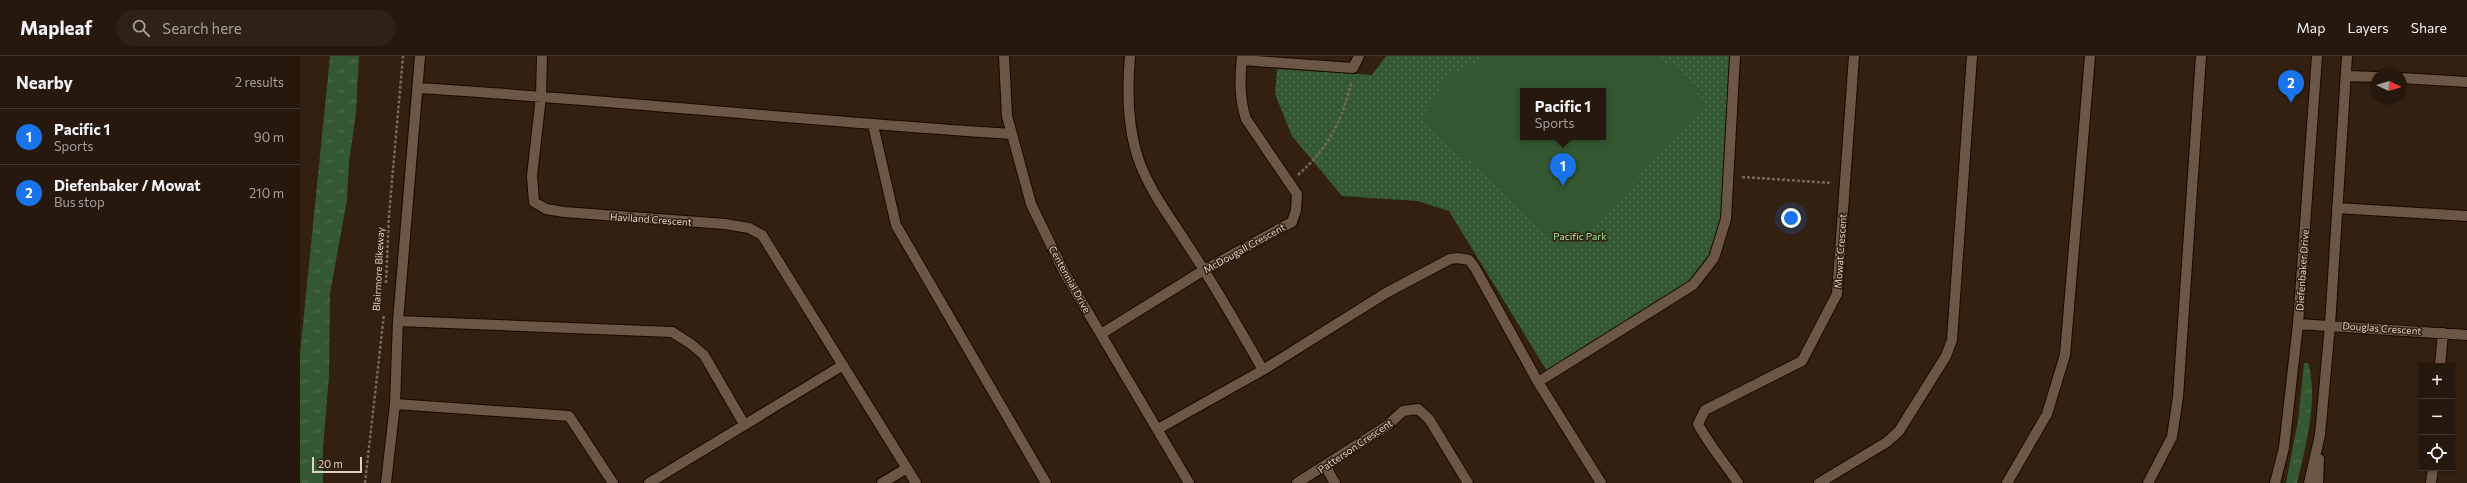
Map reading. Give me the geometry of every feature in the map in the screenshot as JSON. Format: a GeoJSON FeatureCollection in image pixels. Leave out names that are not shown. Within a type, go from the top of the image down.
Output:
{"type":"FeatureCollection","features":[{"type":"Feature","properties":{"kind":"street"},"geometry":{"type":"LineString","coordinates":[[386,483],[395,404],[398,321],[420,56]]}},
{"type":"Feature","properties":{"kind":"street","name":"Haviland Crescent"},"geometry":{"type":"LineString","coordinates":[[542,56],[541,96],[532,176],[534,202],[546,209],[564,212],[725,224],[749,228],[762,235],[916,483]]}},
{"type":"Feature","properties":{"kind":"street","name":"Centennial Drive"},"geometry":{"type":"LineString","coordinates":[[1004,56],[1004,90],[1012,134],[1031,204],[1064,272],[1189,483]]}},
{"type":"Feature","properties":{"kind":"street"},"geometry":{"type":"LineString","coordinates":[[1130,56],[1127,86],[1129,116],[1138,158],[1144,175],[1204,270],[1263,370]]}},
{"type":"Feature","properties":{"kind":"street"},"geometry":{"type":"LineString","coordinates":[[1242,58],[1353,68],[1359,56]]}},
{"type":"Feature","properties":{"kind":"street"},"geometry":{"type":"LineString","coordinates":[[1538,382],[1693,285],[1714,258],[1726,219],[1735,56]]}},
{"type":"Feature","properties":{"kind":"street","name":"Mowat Crescent"},"geometry":{"type":"LineString","coordinates":[[1738,483],[1720,455],[1706,439],[1698,424],[1705,410],[1802,361],[1836,294],[1854,56]]}},
{"type":"Feature","properties":{"kind":"street"},"geometry":{"type":"LineString","coordinates":[[1820,483],[1887,442],[1900,431],[1946,356],[1952,340],[1972,56]]}},
{"type":"Feature","properties":{"kind":"street"},"geometry":{"type":"LineString","coordinates":[[2008,483],[2047,414],[2065,355],[2090,56]]}},
{"type":"Feature","properties":{"kind":"street"},"geometry":{"type":"LineString","coordinates":[[2148,483],[2172,437],[2178,398],[2201,56]]}},
{"type":"Feature","properties":{"kind":"street","name":"Diefenbaker Drive"},"geometry":{"type":"LineString","coordinates":[[2275,483],[2284,448],[2298,324],[2317,56]]}},
{"type":"Feature","properties":{"kind":"street"},"geometry":{"type":"LineString","coordinates":[[2318,483],[2320,435],[2330,325],[2347,56]]}},
{"type":"Feature","properties":{"kind":"street","name":"McDougall Crescent"},"geometry":{"type":"LineString","coordinates":[[1101,334],[1204,270],[1292,222],[1296,210],[1297,194],[1246,119],[1240,86],[1242,58]]}},
{"type":"Feature","properties":{"kind":"street"},"geometry":{"type":"LineString","coordinates":[[2346,76],[2371,77]]}},
{"type":"Feature","properties":{"kind":"street"},"geometry":{"type":"LineString","coordinates":[[2407,78],[2467,82]]}},
{"type":"Feature","properties":{"kind":"street"},"geometry":{"type":"LineString","coordinates":[[418,88],[541,96],[872,125],[1012,134]]}},
{"type":"Feature","properties":{"kind":"street"},"geometry":{"type":"LineString","coordinates":[[872,125],[896,225],[1046,483]]}},
{"type":"Feature","properties":{"kind":"street"},"geometry":{"type":"LineString","coordinates":[[2337,208],[2467,216]]}},
{"type":"Feature","properties":{"kind":"street"},"geometry":{"type":"LineString","coordinates":[[1158,429],[1263,370],[1386,293],[1450,259],[1458,258],[1469,260],[1475,268],[1538,382],[1601,483]]}},
{"type":"Feature","properties":{"kind":"street"},"geometry":{"type":"LineString","coordinates":[[398,321],[672,332],[691,344],[704,355],[744,424]]}},
{"type":"Feature","properties":{"kind":"street","name":"Douglas Crescent"},"geometry":{"type":"LineString","coordinates":[[2298,324],[2467,335]]}},
{"type":"Feature","properties":{"kind":"street"},"geometry":{"type":"LineString","coordinates":[[2440,363],[2443,333]]}},
{"type":"Feature","properties":{"kind":"street"},"geometry":{"type":"LineString","coordinates":[[649,483],[843,365]]}},
{"type":"Feature","properties":{"kind":"street"},"geometry":{"type":"LineString","coordinates":[[395,404],[569,416],[613,483]]}},
{"type":"Feature","properties":{"kind":"street","name":"Patterson Crescent"},"geometry":{"type":"LineString","coordinates":[[1297,483],[1388,425],[1403,411],[1418,409],[1429,420],[1468,483]]}},
{"type":"Feature","properties":{"kind":"street"},"geometry":{"type":"LineString","coordinates":[[2309,483],[2320,435]]}},
{"type":"Feature","properties":{"kind":"street"},"geometry":{"type":"LineString","coordinates":[[1325,466],[1335,483]]}},
{"type":"Feature","properties":{"kind":"street"},"geometry":{"type":"LineString","coordinates":[[882,483],[907,468]]}},
{"type":"Feature","properties":{"kind":"street"},"geometry":{"type":"LineString","coordinates":[[2431,483],[2432,471]]}},
{"type":"Feature","properties":{"kind":"path","name":"Blairmore Bikeway"},"geometry":{"type":"LineString","coordinates":[[386,288],[389,215],[403,56]]}},
{"type":"Feature","properties":{"kind":"path"},"geometry":{"type":"LineString","coordinates":[[1303,170],[1320,153],[1338,126],[1353,78]]}},
{"type":"Feature","properties":{"kind":"path"},"geometry":{"type":"LineString","coordinates":[[1729,176],[1830,183]]}},
{"type":"Feature","properties":{"kind":"path","name":"Blairmore Bikeway"},"geometry":{"type":"LineString","coordinates":[[365,483],[384,311]]}},
{"type":"Feature","properties":{"kind":"green space"},"geometry":{"type":"Polygon","coordinates":[[[330,56],[359,56],[356,113],[349,162],[347,200],[330,293],[329,375],[323,448],[323,483],[300,483],[300,354],[330,56]]]}},
{"type":"Feature","properties":{"kind":"green space","name":"Pacific Park"},"geometry":{"type":"Polygon","coordinates":[[[1386,56],[1736,56],[1723,235],[1701,274],[1681,289],[1547,371],[1449,211],[1418,201],[1342,196],[1292,136],[1275,94],[1277,69],[1372,75],[1386,56]]]}},
{"type":"Feature","properties":{"kind":"green space"},"geometry":{"type":"Polygon","coordinates":[[[1486,56],[1658,56],[1691,81],[1704,105],[1570,253],[1422,118],[1448,77],[1486,56]]]}},
{"type":"Feature","properties":{"kind":"green space"},"geometry":{"type":"Polygon","coordinates":[[[2304,363],[2308,363],[2311,377],[2312,391],[2310,423],[2297,483],[2286,483],[2298,421],[2304,363]]]}},
{"type":"Feature","properties":{"kind":"place","name":"Diefenbaker / Mowat"},"geometry":{"type":"Point","coordinates":[2291,103]}},
{"type":"Feature","properties":{"kind":"place","name":"Pacific 1"},"geometry":{"type":"Point","coordinates":[1563,186]}}]}
